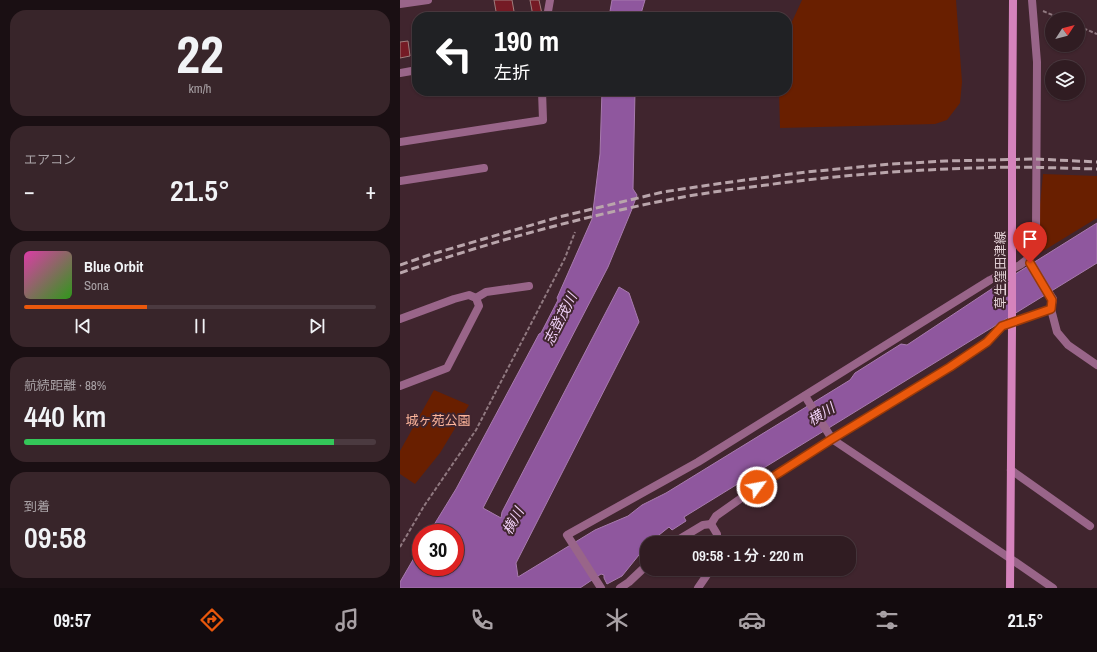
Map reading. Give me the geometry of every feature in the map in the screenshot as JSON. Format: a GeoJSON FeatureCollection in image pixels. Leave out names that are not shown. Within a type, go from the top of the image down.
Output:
{"type":"FeatureCollection","features":[{"type":"Feature","properties":{"kind":"main road","name":"草生窪田津線"},"geometry":{"type":"LineString","coordinates":[[1010,588],[1013,0]]}},
{"type":"Feature","properties":{"kind":"street"},"geometry":{"type":"LineString","coordinates":[[400,4],[428,0]]}},
{"type":"Feature","properties":{"kind":"street"},"geometry":{"type":"LineString","coordinates":[[548,12],[550,0]]}},
{"type":"Feature","properties":{"kind":"street"},"geometry":{"type":"LineString","coordinates":[[601,588],[568,534],[698,462],[990,280],[1030,260],[1034,250],[1036,233],[1037,62],[1032,4]]}},
{"type":"Feature","properties":{"kind":"street"},"geometry":{"type":"LineString","coordinates":[[400,73],[412,71]]}},
{"type":"Feature","properties":{"kind":"street"},"geometry":{"type":"LineString","coordinates":[[400,142],[543,120],[542,96]]}},
{"type":"Feature","properties":{"kind":"street"},"geometry":{"type":"LineString","coordinates":[[400,181],[484,168]]}},
{"type":"Feature","properties":{"kind":"street"},"geometry":{"type":"LineString","coordinates":[[1030,260],[1052,300],[1051,309],[1057,332],[1068,345],[1097,365]]}},
{"type":"Feature","properties":{"kind":"street"},"geometry":{"type":"LineString","coordinates":[[476,298],[486,292],[529,286]]}},
{"type":"Feature","properties":{"kind":"street"},"geometry":{"type":"LineString","coordinates":[[400,319],[469,295],[476,298],[479,306],[447,368],[400,386]]}},
{"type":"Feature","properties":{"kind":"street"},"geometry":{"type":"LineString","coordinates":[[711,524],[716,516],[757,487],[950,367],[987,342],[1002,326],[1051,309]]}},
{"type":"Feature","properties":{"kind":"street"},"geometry":{"type":"LineString","coordinates":[[805,396],[832,439],[1053,588]]}},
{"type":"Feature","properties":{"kind":"street"},"geometry":{"type":"LineString","coordinates":[[1011,470],[1090,526]]}},
{"type":"Feature","properties":{"kind":"street"},"geometry":{"type":"LineString","coordinates":[[685,536],[703,525],[711,524]]}},
{"type":"Feature","properties":{"kind":"street"},"geometry":{"type":"LineString","coordinates":[[711,524],[717,536]]}},
{"type":"Feature","properties":{"kind":"street"},"geometry":{"type":"LineString","coordinates":[[620,588],[640,572]]}},
{"type":"Feature","properties":{"kind":"street"},"geometry":{"type":"LineString","coordinates":[[698,588],[706,576]]}},
{"type":"Feature","properties":{"kind":"path"},"geometry":{"type":"LineString","coordinates":[[1032,4],[1046,12]]}},
{"type":"Feature","properties":{"kind":"path"},"geometry":{"type":"LineString","coordinates":[[1085,29],[1097,34]]}},
{"type":"Feature","properties":{"kind":"path"},"geometry":{"type":"LineString","coordinates":[[400,547],[424,506],[476,430],[561,265],[574,232]]}},
{"type":"Feature","properties":{"kind":"green space"},"geometry":{"type":"Polygon","coordinates":[[[802,0],[956,0],[962,82],[960,103],[947,120],[935,124],[780,128],[779,96],[792,96],[792,22],[802,0]]]}},
{"type":"Feature","properties":{"kind":"green space"},"geometry":{"type":"Polygon","coordinates":[[[1043,174],[1097,176],[1097,218],[1035,256],[1043,174]]]}},
{"type":"Feature","properties":{"kind":"green space","name":"城ヶ苑公園"},"geometry":{"type":"Polygon","coordinates":[[[434,390],[469,405],[440,453],[415,484],[400,474],[400,451],[434,390]]]}},
{"type":"Feature","properties":{"kind":"water"},"geometry":{"type":"Polygon","coordinates":[[[612,0],[645,0],[641,12],[610,12],[612,0]]]}},
{"type":"Feature","properties":{"kind":"water"},"geometry":{"type":"Polygon","coordinates":[[[602,96],[635,96],[633,189],[637,195],[632,209],[608,267],[483,508],[501,518],[502,512],[619,287],[629,293],[639,322],[516,563],[518,577],[595,530],[628,516],[642,505],[666,493],[850,380],[855,373],[901,344],[907,345],[996,286],[1097,223],[1097,263],[684,517],[686,521],[672,530],[669,527],[658,536],[640,536],[640,554],[622,576],[607,584],[604,575],[601,574],[580,588],[400,588],[400,582],[412,561],[412,576],[464,576],[464,524],[435,524],[456,489],[539,334],[541,333],[558,300],[557,298],[592,219],[600,154],[602,96]]]}},
{"type":"Feature","properties":{"kind":"building"},"geometry":{"type":"Polygon","coordinates":[[[494,0],[512,0],[514,12],[496,12],[494,0]]]}},
{"type":"Feature","properties":{"kind":"building"},"geometry":{"type":"Polygon","coordinates":[[[530,0],[539,0],[542,12],[532,12],[530,0]]]}},
{"type":"Feature","properties":{"kind":"building"},"geometry":{"type":"Polygon","coordinates":[[[408,41],[410,56],[400,58],[400,42],[408,41]]]}},
{"type":"Feature","properties":{"kind":"railway"},"geometry":{"type":"LineString","coordinates":[[400,265],[559,217],[663,192],[723,183],[806,172],[892,164],[1036,159],[1097,162]]}},
{"type":"Feature","properties":{"kind":"railway"},"geometry":{"type":"LineString","coordinates":[[400,273],[463,252],[560,225],[624,209],[708,193],[813,179],[921,170],[1006,167],[1097,169]]}},
{"type":"Feature","properties":{"kind":"route"},"geometry":{"type":"LineString","coordinates":[[757,487],[950,367],[987,342],[1002,326],[1051,309],[1052,300],[1030,263]]}},
{"type":"Feature","properties":{"kind":"water label","name":"志登茂川"},"geometry":{"type":"Point","coordinates":[560,319]}},
{"type":"Feature","properties":{"kind":"water label","name":"横川"},"geometry":{"type":"Point","coordinates":[821,414]}},
{"type":"Feature","properties":{"kind":"water label","name":"横川"},"geometry":{"type":"Point","coordinates":[513,521]}}]}
